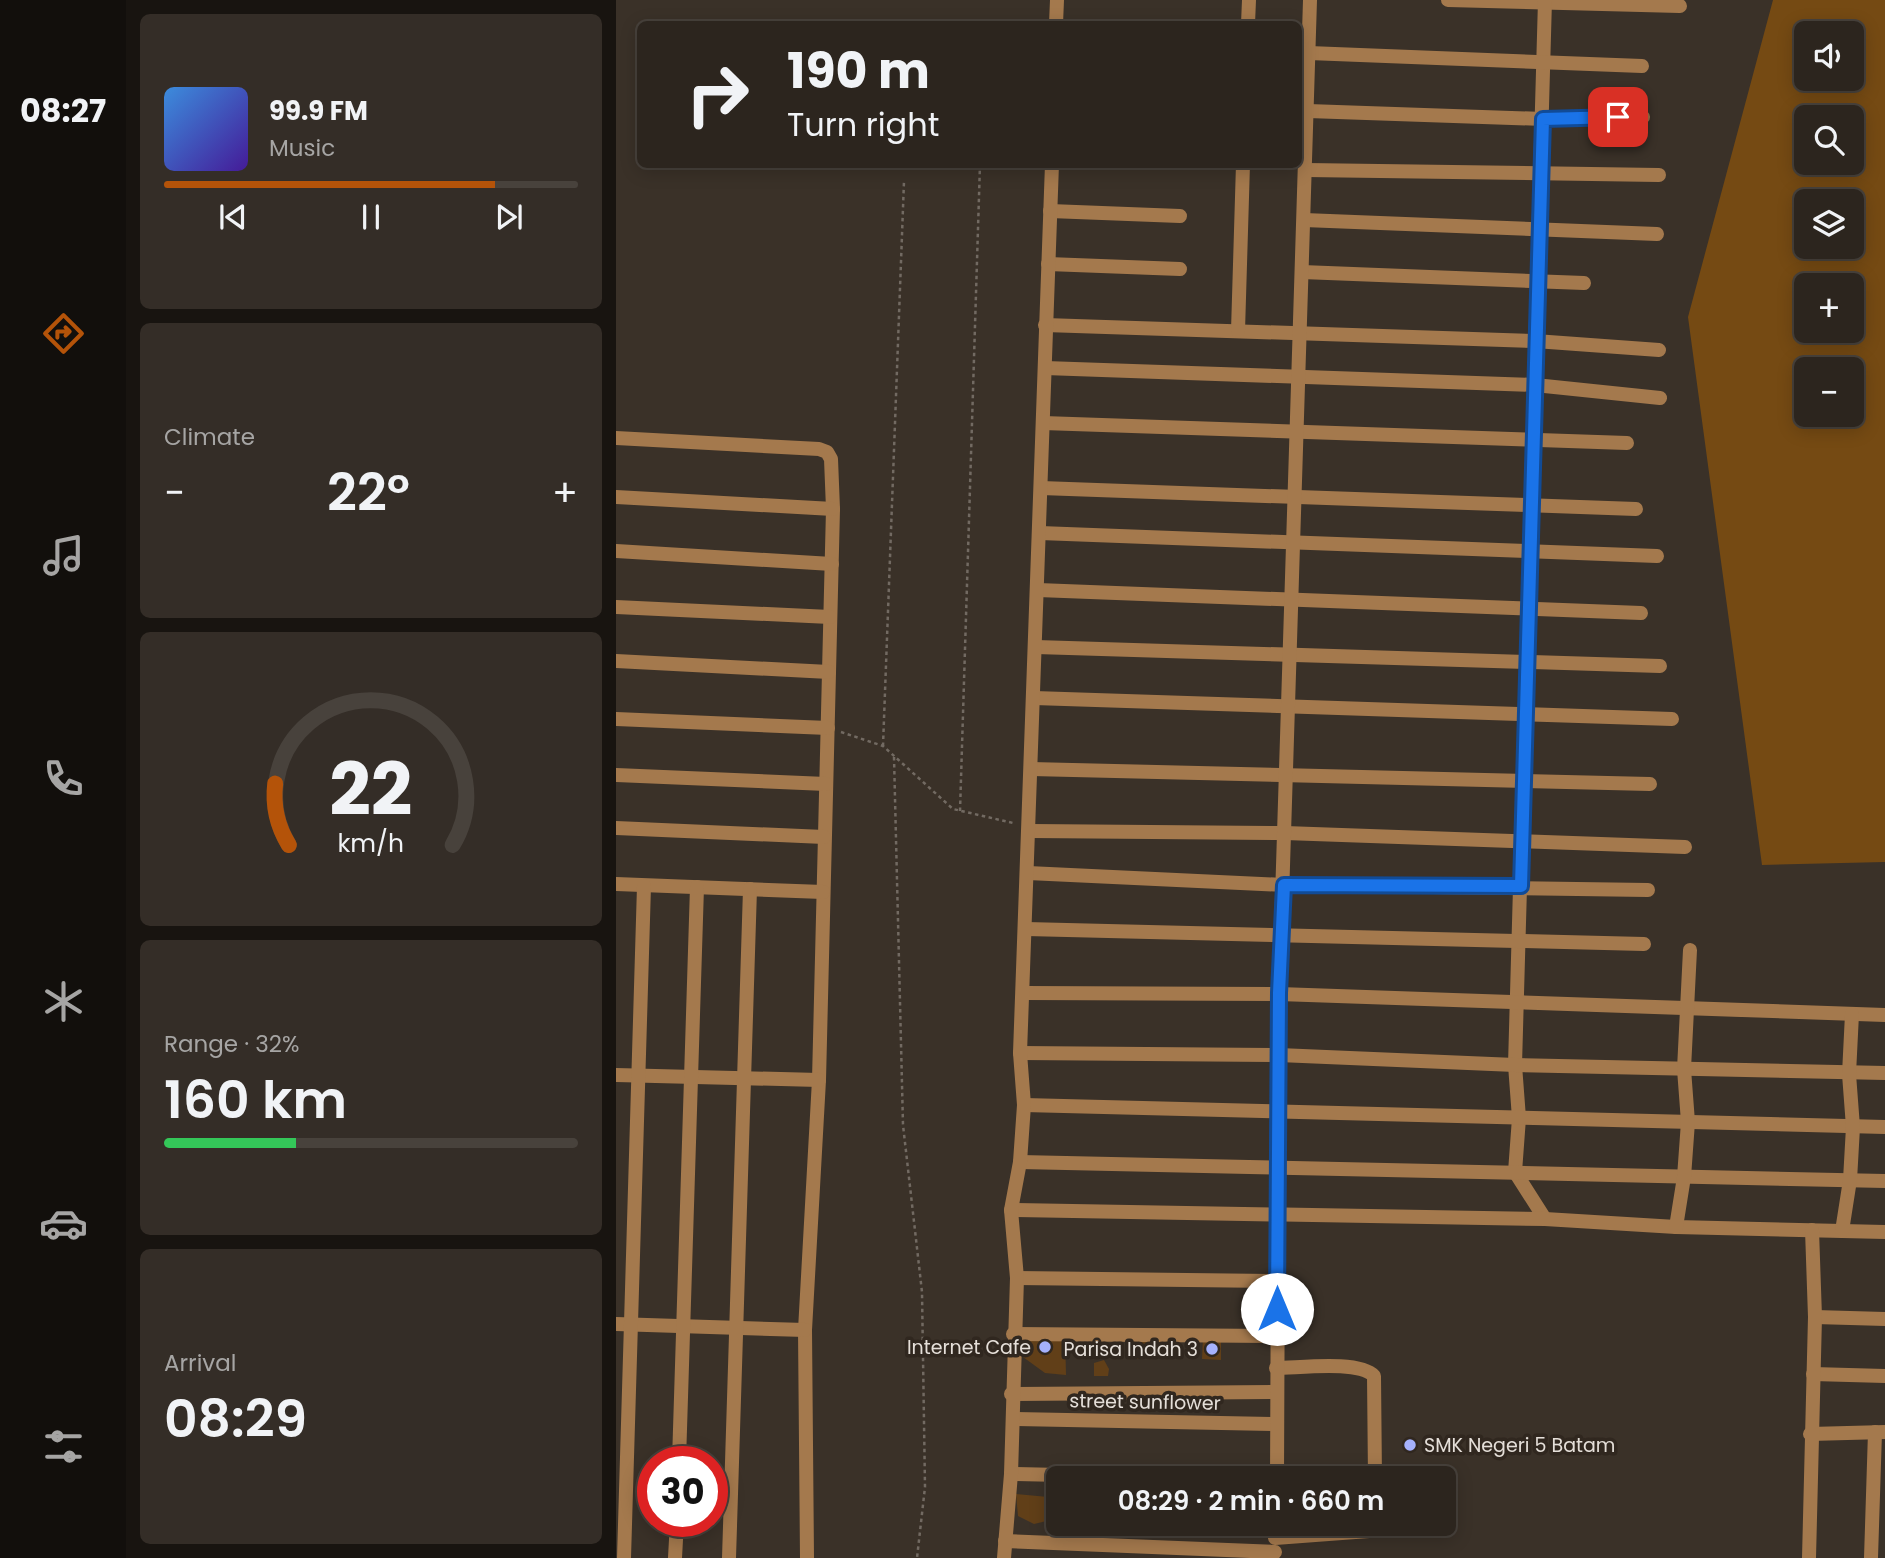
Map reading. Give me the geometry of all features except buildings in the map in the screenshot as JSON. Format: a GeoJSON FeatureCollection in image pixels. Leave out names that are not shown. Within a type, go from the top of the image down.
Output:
{"type":"FeatureCollection","features":[{"type":"Feature","properties":{"kind":"street"},"geometry":{"type":"LineString","coordinates":[[1056,21],[1057,0]]}},
{"type":"Feature","properties":{"kind":"street"},"geometry":{"type":"LineString","coordinates":[[1248,21],[1249,0]]}},
{"type":"Feature","properties":{"kind":"street"},"geometry":{"type":"LineString","coordinates":[[1277,1466],[1276,1165],[1279,993],[1306,170],[1302,154],[1308,111],[1310,0]]}},
{"type":"Feature","properties":{"kind":"street"},"geometry":{"type":"LineString","coordinates":[[1448,0],[1681,6]]}},
{"type":"Feature","properties":{"kind":"street"},"geometry":{"type":"LineString","coordinates":[[1545,2],[1515,1065],[1519,1118],[1515,1172],[1545,1219]]}},
{"type":"Feature","properties":{"kind":"street"},"geometry":{"type":"LineString","coordinates":[[1309,53],[1642,66]]}},
{"type":"Feature","properties":{"kind":"street"},"geometry":{"type":"LineString","coordinates":[[1308,111],[1543,119],[1643,117]]}},
{"type":"Feature","properties":{"kind":"street"},"geometry":{"type":"LineString","coordinates":[[1004,1558],[1011,1474],[1011,1394],[1017,1278],[1011,1210],[1020,1162],[1024,1105],[1020,1052],[1031,831],[1052,168]]}},
{"type":"Feature","properties":{"kind":"street"},"geometry":{"type":"LineString","coordinates":[[1238,331],[1243,168]]}},
{"type":"Feature","properties":{"kind":"street"},"geometry":{"type":"LineString","coordinates":[[1306,170],[1659,175]]}},
{"type":"Feature","properties":{"kind":"street"},"geometry":{"type":"LineString","coordinates":[[1050,211],[1180,216]]}},
{"type":"Feature","properties":{"kind":"street"},"geometry":{"type":"LineString","coordinates":[[1304,220],[1657,234]]}},
{"type":"Feature","properties":{"kind":"street"},"geometry":{"type":"LineString","coordinates":[[1048,264],[1180,269]]}},
{"type":"Feature","properties":{"kind":"street"},"geometry":{"type":"LineString","coordinates":[[1302,272],[1584,283]]}},
{"type":"Feature","properties":{"kind":"street"},"geometry":{"type":"LineString","coordinates":[[1045,325],[1535,341],[1659,351]]}},
{"type":"Feature","properties":{"kind":"street"},"geometry":{"type":"LineString","coordinates":[[1045,368],[1535,385],[1660,397]]}},
{"type":"Feature","properties":{"kind":"street"},"geometry":{"type":"LineString","coordinates":[[1043,423],[1628,443]]}},
{"type":"Feature","properties":{"kind":"street"},"geometry":{"type":"LineString","coordinates":[[616,438],[819,449],[827,452],[831,459],[832,565],[819,1080],[805,1330],[807,1558]]}},
{"type":"Feature","properties":{"kind":"street"},"geometry":{"type":"LineString","coordinates":[[1041,488],[1636,509]]}},
{"type":"Feature","properties":{"kind":"street"},"geometry":{"type":"LineString","coordinates":[[616,497],[833,509]]}},
{"type":"Feature","properties":{"kind":"street"},"geometry":{"type":"LineString","coordinates":[[1040,533],[1657,556]]}},
{"type":"Feature","properties":{"kind":"street"},"geometry":{"type":"LineString","coordinates":[[616,551],[832,565]]}},
{"type":"Feature","properties":{"kind":"street"},"geometry":{"type":"LineString","coordinates":[[1038,590],[1641,613]]}},
{"type":"Feature","properties":{"kind":"street"},"geometry":{"type":"LineString","coordinates":[[616,607],[830,617]]}},
{"type":"Feature","properties":{"kind":"street"},"geometry":{"type":"LineString","coordinates":[[1036,647],[1660,666]]}},
{"type":"Feature","properties":{"kind":"street"},"geometry":{"type":"LineString","coordinates":[[616,661],[829,671]]}},
{"type":"Feature","properties":{"kind":"street"},"geometry":{"type":"LineString","coordinates":[[1034,698],[1672,719]]}},
{"type":"Feature","properties":{"kind":"street"},"geometry":{"type":"LineString","coordinates":[[616,719],[828,728]]}},
{"type":"Feature","properties":{"kind":"street"},"geometry":{"type":"LineString","coordinates":[[1031,769],[1650,784]]}},
{"type":"Feature","properties":{"kind":"street"},"geometry":{"type":"LineString","coordinates":[[616,775],[826,784]]}},
{"type":"Feature","properties":{"kind":"street"},"geometry":{"type":"LineString","coordinates":[[616,828],[824,837]]}},
{"type":"Feature","properties":{"kind":"street"},"geometry":{"type":"LineString","coordinates":[[1031,831],[1285,833],[1685,847]]}},
{"type":"Feature","properties":{"kind":"street"},"geometry":{"type":"LineString","coordinates":[[1028,873],[1284,885],[1521,886],[1648,890]]}},
{"type":"Feature","properties":{"kind":"street"},"geometry":{"type":"LineString","coordinates":[[616,884],[823,892]]}},
{"type":"Feature","properties":{"kind":"street"},"geometry":{"type":"LineString","coordinates":[[624,1558],[624,1324],[638,1076],[644,886]]}},
{"type":"Feature","properties":{"kind":"street"},"geometry":{"type":"LineString","coordinates":[[679,1446],[697,887]]}},
{"type":"Feature","properties":{"kind":"street"},"geometry":{"type":"LineString","coordinates":[[729,1558],[750,889]]}},
{"type":"Feature","properties":{"kind":"street"},"geometry":{"type":"LineString","coordinates":[[1026,929],[1644,944]]}},
{"type":"Feature","properties":{"kind":"street"},"geometry":{"type":"LineString","coordinates":[[1676,1227],[1685,1177],[1688,1122],[1684,1069],[1689,950]]}},
{"type":"Feature","properties":{"kind":"street"},"geometry":{"type":"LineString","coordinates":[[1024,993],[1279,993],[1885,1015]]}},
{"type":"Feature","properties":{"kind":"street"},"geometry":{"type":"LineString","coordinates":[[1842,1231],[1850,1180],[1853,1127],[1849,1073],[1852,1014]]}},
{"type":"Feature","properties":{"kind":"street"},"geometry":{"type":"LineString","coordinates":[[1020,1052],[1279,1055],[1515,1065],[1885,1073]]}},
{"type":"Feature","properties":{"kind":"street"},"geometry":{"type":"LineString","coordinates":[[616,1075],[819,1080]]}},
{"type":"Feature","properties":{"kind":"street"},"geometry":{"type":"LineString","coordinates":[[1024,1105],[1885,1127]]}},
{"type":"Feature","properties":{"kind":"street"},"geometry":{"type":"LineString","coordinates":[[1020,1162],[1276,1165],[1885,1181]]}},
{"type":"Feature","properties":{"kind":"street"},"geometry":{"type":"LineString","coordinates":[[1011,1210],[1276,1217],[1545,1219],[1676,1227],[1885,1232]]}},
{"type":"Feature","properties":{"kind":"street"},"geometry":{"type":"LineString","coordinates":[[1809,1558],[1815,1317],[1812,1230]]}},
{"type":"Feature","properties":{"kind":"street"},"geometry":{"type":"LineString","coordinates":[[1017,1278],[1277,1282]]}},
{"type":"Feature","properties":{"kind":"street"},"geometry":{"type":"LineString","coordinates":[[1815,1317],[1885,1319]]}},
{"type":"Feature","properties":{"kind":"street"},"geometry":{"type":"LineString","coordinates":[[624,1324],[805,1330]]}},
{"type":"Feature","properties":{"kind":"street"},"geometry":{"type":"LineString","coordinates":[[1013,1334],[1277,1336]]}},
{"type":"Feature","properties":{"kind":"street"},"geometry":{"type":"LineString","coordinates":[[1276,1368],[1345,1367],[1363,1369],[1374,1376],[1376,1466]]}},
{"type":"Feature","properties":{"kind":"street"},"geometry":{"type":"LineString","coordinates":[[1813,1374],[1885,1376]]}},
{"type":"Feature","properties":{"kind":"street"},"geometry":{"type":"LineString","coordinates":[[1011,1394],[1276,1392]]}},
{"type":"Feature","properties":{"kind":"street","name":"street sunflower"},"geometry":{"type":"LineString","coordinates":[[1013,1419],[1277,1424]]}},
{"type":"Feature","properties":{"kind":"street"},"geometry":{"type":"LineString","coordinates":[[1810,1434],[1880,1432],[1871,1558]]}},
{"type":"Feature","properties":{"kind":"street"},"geometry":{"type":"LineString","coordinates":[[1011,1474],[1046,1475]]}},
{"type":"Feature","properties":{"kind":"street"},"geometry":{"type":"LineString","coordinates":[[1005,1541],[1275,1543],[1330,1536]]}},
{"type":"Feature","properties":{"kind":"street"},"geometry":{"type":"LineString","coordinates":[[675,1558],[676,1537]]}},
{"type":"Feature","properties":{"kind":"path"},"geometry":{"type":"LineString","coordinates":[[960,811],[980,168]]}},
{"type":"Feature","properties":{"kind":"path"},"geometry":{"type":"LineString","coordinates":[[883,746],[904,181]]}},
{"type":"Feature","properties":{"kind":"path"},"geometry":{"type":"LineString","coordinates":[[828,728],[883,746],[953,809],[1031,831]]}},
{"type":"Feature","properties":{"kind":"path"},"geometry":{"type":"LineString","coordinates":[[894,757],[903,1125],[922,1292],[925,1487],[917,1558]]}},
{"type":"Feature","properties":{"kind":"shaded area"},"geometry":{"type":"Polygon","coordinates":[[[1773,0],[1885,0],[1885,862],[1762,865],[1688,317],[1773,0]]]}},
{"type":"Feature","properties":{"kind":"place","name":"Internet Cafe"},"geometry":{"type":"Point","coordinates":[1045,1347]}},
{"type":"Feature","properties":{"kind":"place","name":"Parisa Indah 3"},"geometry":{"type":"Point","coordinates":[1212,1349]}},
{"type":"Feature","properties":{"kind":"place","name":"SMK Negeri 5 Batam"},"geometry":{"type":"Point","coordinates":[1410,1445]}},
{"type":"Feature","properties":{"kind":"route"},"geometry":{"type":"LineString","coordinates":[[1277,1309],[1276,1165],[1284,885],[1521,886],[1543,119],[1618,117]]}}]}
